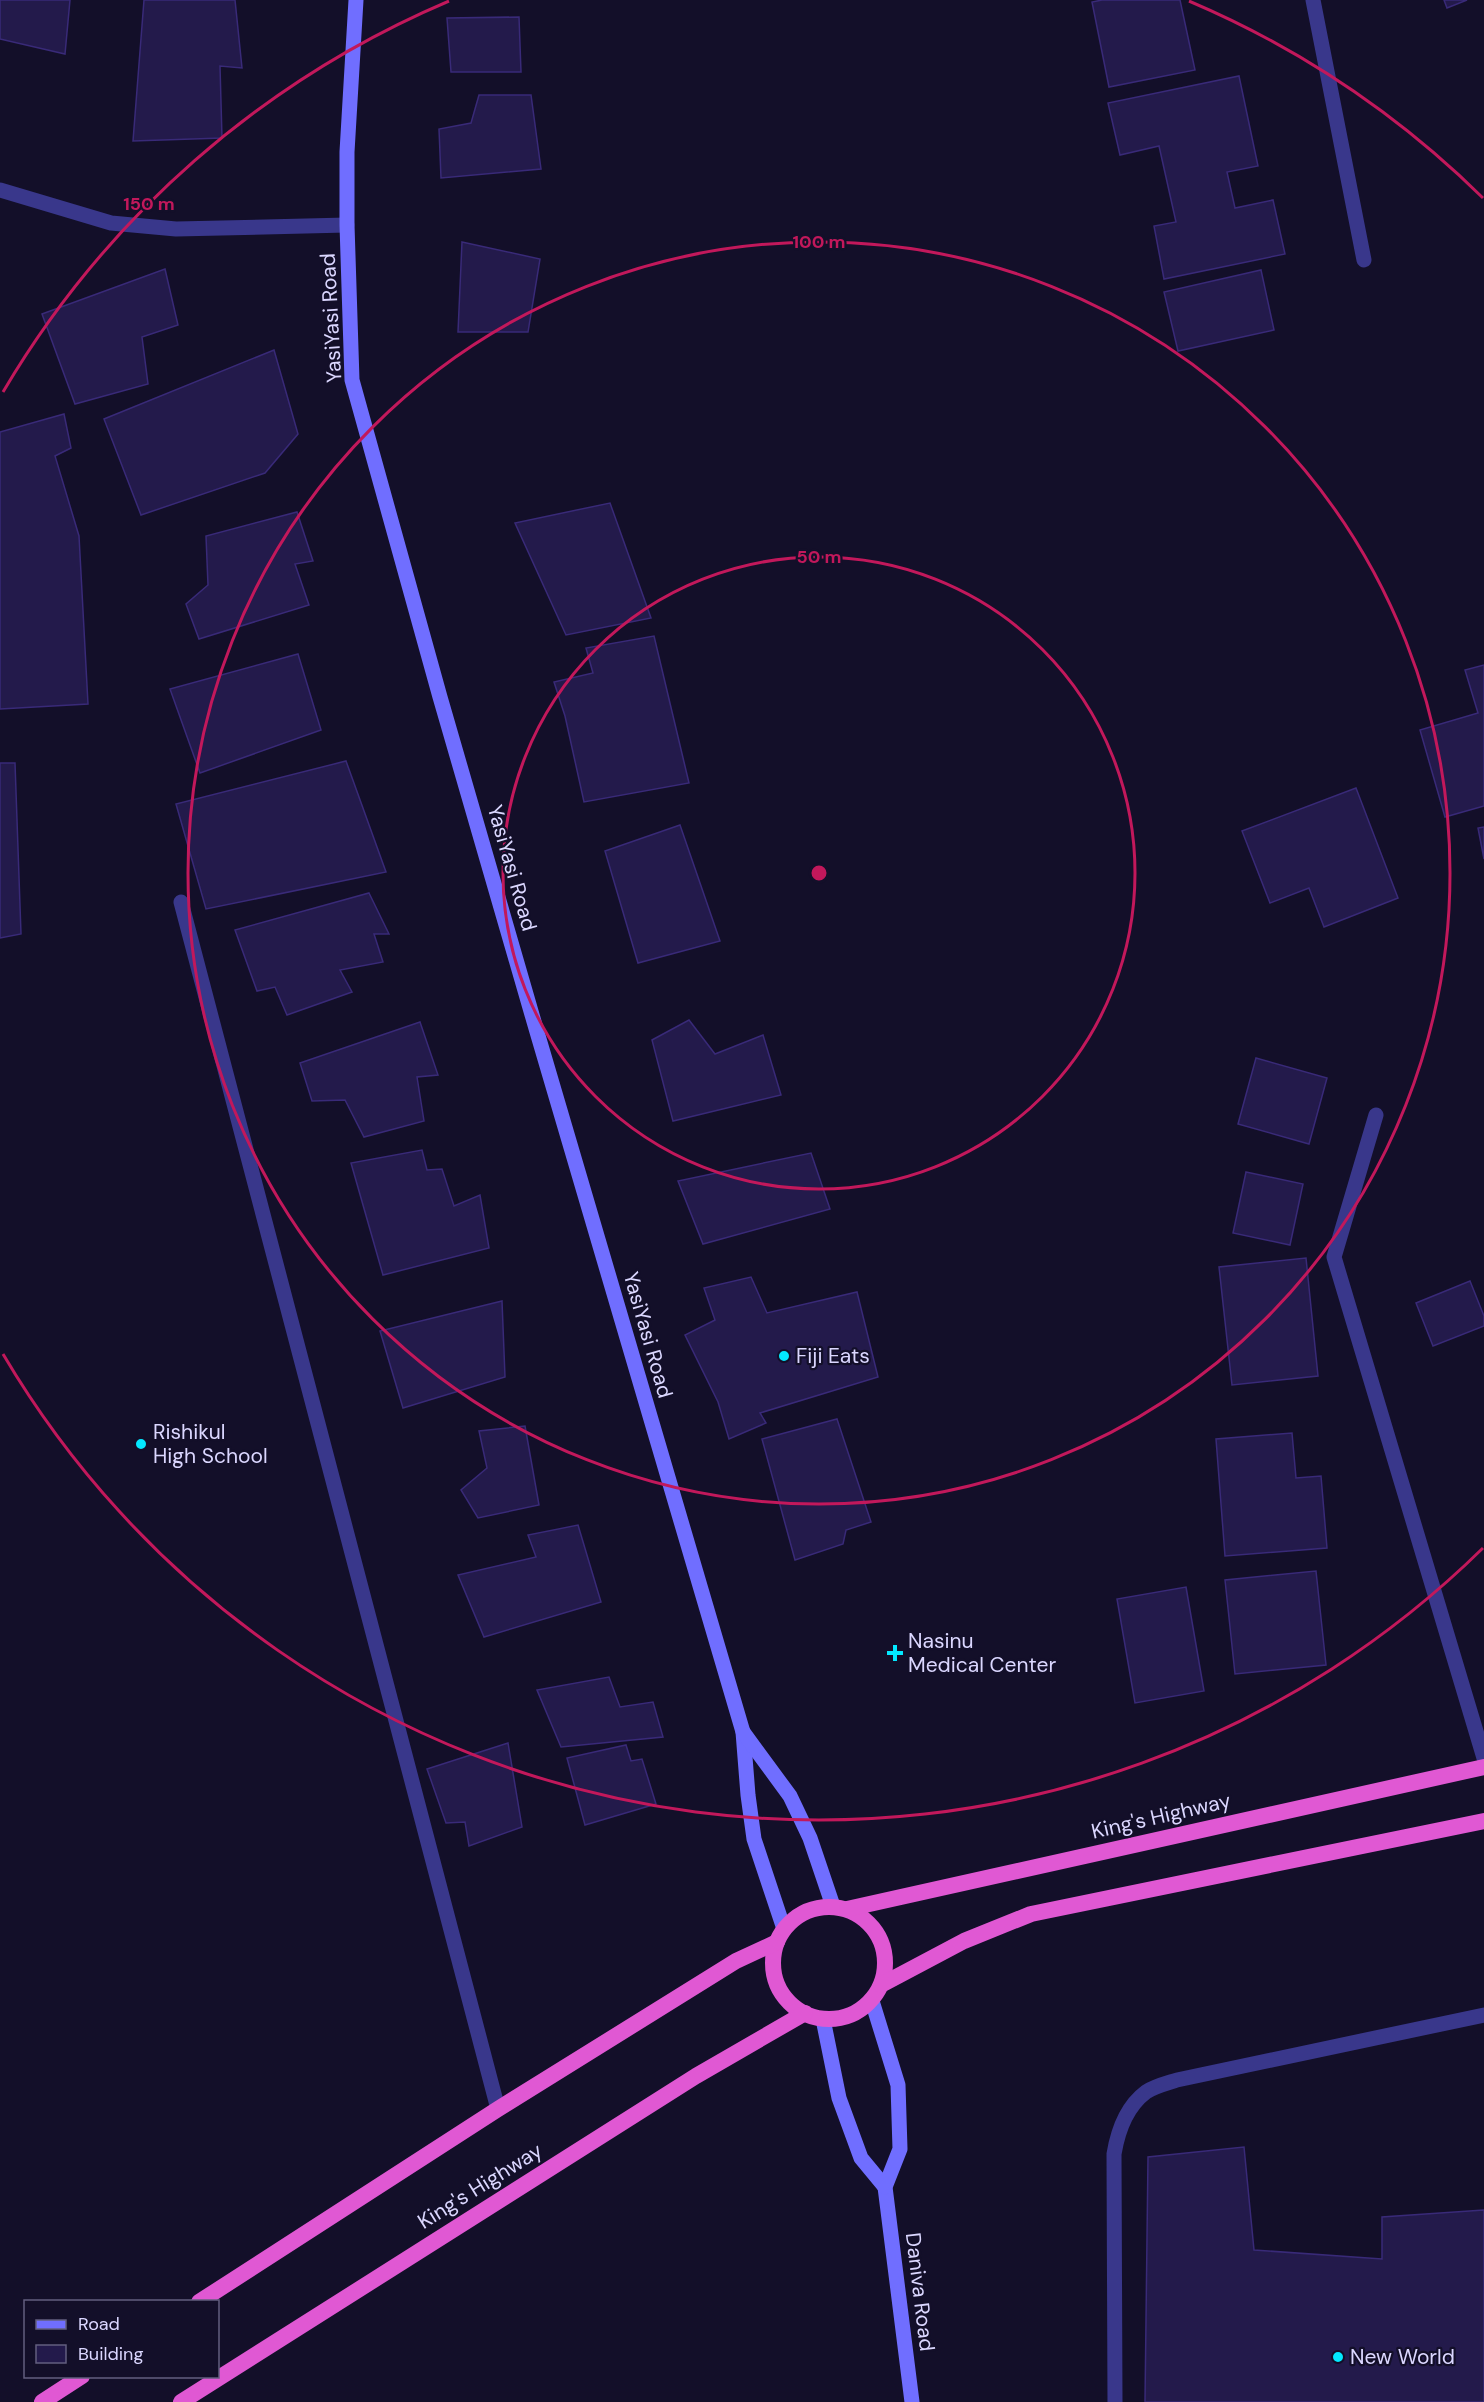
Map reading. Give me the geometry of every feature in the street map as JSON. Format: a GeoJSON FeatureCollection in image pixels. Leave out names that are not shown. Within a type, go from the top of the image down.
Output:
{"type":"FeatureCollection","features":[{"type":"Feature","properties":{"kind":"highway","name":"King's Highway"},"geometry":{"type":"LineString","coordinates":[[840,1908],[1484,1767]]}},
{"type":"Feature","properties":{"kind":"highway"},"geometry":{"type":"LineString","coordinates":[[881,1985],[964,1941],[1031,1914],[1484,1821]]}},
{"type":"Feature","properties":{"kind":"highway"},"geometry":{"type":"LineString","coordinates":[[200,2300],[498,2109],[780,1936],[797,1916],[814,1909],[840,1908],[867,1921],[881,1940],[886,1962],[881,1985],[872,2001],[850,2016],[823,2019],[805,2013],[788,2002],[777,1984],[773,1963],[780,1936]]}},
{"type":"Feature","properties":{"kind":"highway","name":"King's Highway"},"geometry":{"type":"LineString","coordinates":[[219,2378],[696,2076],[805,2013]]}},
{"type":"Feature","properties":{"kind":"highway"},"geometry":{"type":"LineString","coordinates":[[42,2402],[79,2378]]}},
{"type":"Feature","properties":{"kind":"highway","name":"King's Highway"},"geometry":{"type":"LineString","coordinates":[[181,2402],[219,2378]]}},
{"type":"Feature","properties":{"kind":"main road","name":"YasiYasi Road"},"geometry":{"type":"LineString","coordinates":[[356,0],[347,152],[352,380],[463,775],[743,1732],[754,1839],[780,1936]]}},
{"type":"Feature","properties":{"kind":"main road","name":"YasiYasi Road"},"geometry":{"type":"LineString","coordinates":[[743,1732],[790,1796],[840,1908]]}},
{"type":"Feature","properties":{"kind":"main road"},"geometry":{"type":"LineString","coordinates":[[823,2019],[839,2098],[861,2158],[885,2187],[900,2149],[898,2085],[872,2001]]}},
{"type":"Feature","properties":{"kind":"main road","name":"Daniva Road"},"geometry":{"type":"LineString","coordinates":[[885,2187],[912,2402]]}},
{"type":"Feature","properties":{"kind":"street"},"geometry":{"type":"LineString","coordinates":[[1313,0],[1364,260]]}},
{"type":"Feature","properties":{"kind":"street"},"geometry":{"type":"LineString","coordinates":[[0,190],[111,223],[176,229],[347,225]]}},
{"type":"Feature","properties":{"kind":"street"},"geometry":{"type":"LineString","coordinates":[[181,902],[498,2109]]}},
{"type":"Feature","properties":{"kind":"street"},"geometry":{"type":"LineString","coordinates":[[1376,1115],[1334,1257],[1484,1758]]}},
{"type":"Feature","properties":{"kind":"street"},"geometry":{"type":"LineString","coordinates":[[1115,2402],[1114,2154],[1118,2130],[1147,2091],[1177,2080],[1484,2014]]}},
{"type":"Feature","properties":{"kind":"building"},"geometry":{"type":"Polygon","coordinates":[[[0,0],[70,0],[65,54],[0,39],[0,0]]]}},
{"type":"Feature","properties":{"kind":"building"},"geometry":{"type":"Polygon","coordinates":[[[144,0],[235,0],[242,68],[220,66],[222,138],[133,141],[144,0]]]}},
{"type":"Feature","properties":{"kind":"building"},"geometry":{"type":"Polygon","coordinates":[[[1180,0],[1195,70],[1109,87],[1092,2],[1180,0]]]}},
{"type":"Feature","properties":{"kind":"building"},"geometry":{"type":"Polygon","coordinates":[[[1444,0],[1467,0],[1447,8],[1444,0]]]}},
{"type":"Feature","properties":{"kind":"building"},"geometry":{"type":"Polygon","coordinates":[[[519,17],[521,72],[451,72],[447,18],[519,17]]]}},
{"type":"Feature","properties":{"kind":"building"},"geometry":{"type":"Polygon","coordinates":[[[1239,76],[1258,166],[1227,172],[1235,208],[1273,200],[1285,254],[1164,279],[1154,226],[1176,222],[1159,146],[1120,155],[1108,103],[1239,76]]]}},
{"type":"Feature","properties":{"kind":"building"},"geometry":{"type":"Polygon","coordinates":[[[479,95],[531,95],[541,169],[441,178],[439,129],[471,123],[479,95]]]}},
{"type":"Feature","properties":{"kind":"building"},"geometry":{"type":"Polygon","coordinates":[[[462,242],[540,259],[528,332],[458,332],[462,242]]]}},
{"type":"Feature","properties":{"kind":"building"},"geometry":{"type":"Polygon","coordinates":[[[165,269],[178,325],[142,337],[148,384],[75,404],[42,314],[165,269]]]}},
{"type":"Feature","properties":{"kind":"building"},"geometry":{"type":"Polygon","coordinates":[[[1261,270],[1274,330],[1178,351],[1164,292],[1261,270]]]}},
{"type":"Feature","properties":{"kind":"building"},"geometry":{"type":"Polygon","coordinates":[[[274,350],[298,434],[265,473],[141,515],[104,419],[274,350]]]}},
{"type":"Feature","properties":{"kind":"building"},"geometry":{"type":"Polygon","coordinates":[[[64,414],[71,448],[55,456],[79,536],[88,704],[0,709],[0,432],[64,414]]]}},
{"type":"Feature","properties":{"kind":"building"},"geometry":{"type":"Polygon","coordinates":[[[610,503],[651,618],[566,635],[515,523],[610,503]]]}},
{"type":"Feature","properties":{"kind":"building"},"geometry":{"type":"Polygon","coordinates":[[[297,512],[313,561],[295,564],[309,605],[199,639],[186,604],[208,585],[206,536],[297,512]]]}},
{"type":"Feature","properties":{"kind":"building"},"geometry":{"type":"Polygon","coordinates":[[[654,636],[689,783],[584,802],[565,716],[554,682],[593,673],[586,648],[654,636]]]}},
{"type":"Feature","properties":{"kind":"building"},"geometry":{"type":"Polygon","coordinates":[[[298,654],[321,730],[200,773],[170,689],[298,654]]]}},
{"type":"Feature","properties":{"kind":"building"},"geometry":{"type":"Polygon","coordinates":[[[1484,665],[1484,806],[1445,817],[1420,730],[1478,713],[1465,670],[1484,665]]]}},
{"type":"Feature","properties":{"kind":"building"},"geometry":{"type":"Polygon","coordinates":[[[346,761],[386,872],[206,909],[176,804],[346,761]]]}},
{"type":"Feature","properties":{"kind":"building"},"geometry":{"type":"Polygon","coordinates":[[[0,763],[15,763],[21,934],[0,938],[0,763]]]}},
{"type":"Feature","properties":{"kind":"building"},"geometry":{"type":"Polygon","coordinates":[[[1356,788],[1398,898],[1324,927],[1309,888],[1270,903],[1242,831],[1356,788]]]}},
{"type":"Feature","properties":{"kind":"building"},"geometry":{"type":"Polygon","coordinates":[[[680,825],[720,941],[638,963],[605,851],[680,825]]]}},
{"type":"Feature","properties":{"kind":"building"},"geometry":{"type":"Polygon","coordinates":[[[1484,827],[1484,859],[1478,828],[1484,827]]]}},
{"type":"Feature","properties":{"kind":"building"},"geometry":{"type":"Polygon","coordinates":[[[369,893],[389,934],[374,934],[383,962],[340,970],[352,992],[287,1015],[275,987],[257,991],[235,930],[369,893]]]}},
{"type":"Feature","properties":{"kind":"building"},"geometry":{"type":"Polygon","coordinates":[[[689,1020],[715,1054],[763,1035],[781,1095],[673,1121],[652,1040],[689,1020]]]}},
{"type":"Feature","properties":{"kind":"building"},"geometry":{"type":"Polygon","coordinates":[[[420,1022],[438,1075],[417,1077],[424,1121],[364,1137],[345,1100],[312,1101],[300,1063],[420,1022]]]}},
{"type":"Feature","properties":{"kind":"building"},"geometry":{"type":"Polygon","coordinates":[[[1256,1058],[1327,1078],[1309,1144],[1238,1124],[1256,1058]]]}},
{"type":"Feature","properties":{"kind":"building"},"geometry":{"type":"Polygon","coordinates":[[[422,1150],[427,1170],[442,1169],[454,1206],[480,1195],[489,1248],[383,1275],[351,1163],[422,1150]]]}},
{"type":"Feature","properties":{"kind":"building"},"geometry":{"type":"Polygon","coordinates":[[[811,1153],[830,1209],[703,1244],[678,1181],[811,1153]]]}},
{"type":"Feature","properties":{"kind":"building"},"geometry":{"type":"Polygon","coordinates":[[[1246,1172],[1303,1184],[1290,1245],[1233,1233],[1246,1172]]]}},
{"type":"Feature","properties":{"kind":"building"},"geometry":{"type":"Polygon","coordinates":[[[1306,1258],[1318,1376],[1232,1385],[1219,1267],[1306,1258]]]}},
{"type":"Feature","properties":{"kind":"building","name":"Fiji Eats"},"geometry":{"type":"Polygon","coordinates":[[[751,1277],[767,1313],[857,1292],[878,1377],[760,1413],[766,1423],[729,1439],[718,1402],[685,1335],[715,1320],[704,1288],[751,1277]]]}},
{"type":"Feature","properties":{"kind":"building"},"geometry":{"type":"Polygon","coordinates":[[[1470,1281],[1484,1316],[1484,1326],[1433,1346],[1416,1303],[1470,1281]]]}},
{"type":"Feature","properties":{"kind":"building"},"geometry":{"type":"Polygon","coordinates":[[[502,1301],[505,1377],[403,1408],[380,1331],[502,1301]]]}},
{"type":"Feature","properties":{"kind":"building"},"geometry":{"type":"Polygon","coordinates":[[[837,1419],[871,1522],[846,1530],[843,1544],[795,1560],[762,1439],[837,1419]]]}},
{"type":"Feature","properties":{"kind":"building"},"geometry":{"type":"Polygon","coordinates":[[[525,1426],[539,1505],[478,1518],[461,1490],[487,1468],[479,1431],[525,1426]]]}},
{"type":"Feature","properties":{"kind":"building"},"geometry":{"type":"Polygon","coordinates":[[[1292,1433],[1296,1478],[1321,1476],[1327,1548],[1225,1556],[1216,1439],[1292,1433]]]}},
{"type":"Feature","properties":{"kind":"building"},"geometry":{"type":"Polygon","coordinates":[[[578,1525],[601,1602],[484,1637],[458,1575],[536,1557],[528,1535],[578,1525]]]}},
{"type":"Feature","properties":{"kind":"building"},"geometry":{"type":"Polygon","coordinates":[[[1316,1571],[1326,1665],[1235,1674],[1225,1580],[1316,1571]]]}},
{"type":"Feature","properties":{"kind":"building"},"geometry":{"type":"Polygon","coordinates":[[[1186,1587],[1204,1691],[1135,1703],[1117,1599],[1186,1587]]]}},
{"type":"Feature","properties":{"kind":"building"},"geometry":{"type":"Polygon","coordinates":[[[609,1677],[620,1707],[653,1702],[663,1737],[561,1747],[537,1690],[609,1677]]]}},
{"type":"Feature","properties":{"kind":"building"},"geometry":{"type":"Polygon","coordinates":[[[508,1743],[522,1827],[469,1846],[465,1822],[446,1823],[427,1769],[508,1743]]]}},
{"type":"Feature","properties":{"kind":"building"},"geometry":{"type":"Polygon","coordinates":[[[626,1745],[631,1761],[642,1759],[656,1804],[585,1825],[567,1758],[626,1745]]]}},
{"type":"Feature","properties":{"kind":"building"},"geometry":{"type":"Polygon","coordinates":[[[1244,2147],[1254,2250],[1382,2259],[1382,2217],[1484,2210],[1484,2402],[1145,2402],[1148,2157],[1244,2147]]]}},
{"type":"Feature","properties":{"kind":"place","name":"Fiji Eats"},"geometry":{"type":"Point","coordinates":[784,1356]}},
{"type":"Feature","properties":{"kind":"place","name":"Rishikul High School"},"geometry":{"type":"Point","coordinates":[141,1444]}},
{"type":"Feature","properties":{"kind":"place","name":"Nasinu Medical Center"},"geometry":{"type":"Point","coordinates":[895,1653]}},
{"type":"Feature","properties":{"kind":"place","name":"New World"},"geometry":{"type":"Point","coordinates":[1338,2357]}}]}
